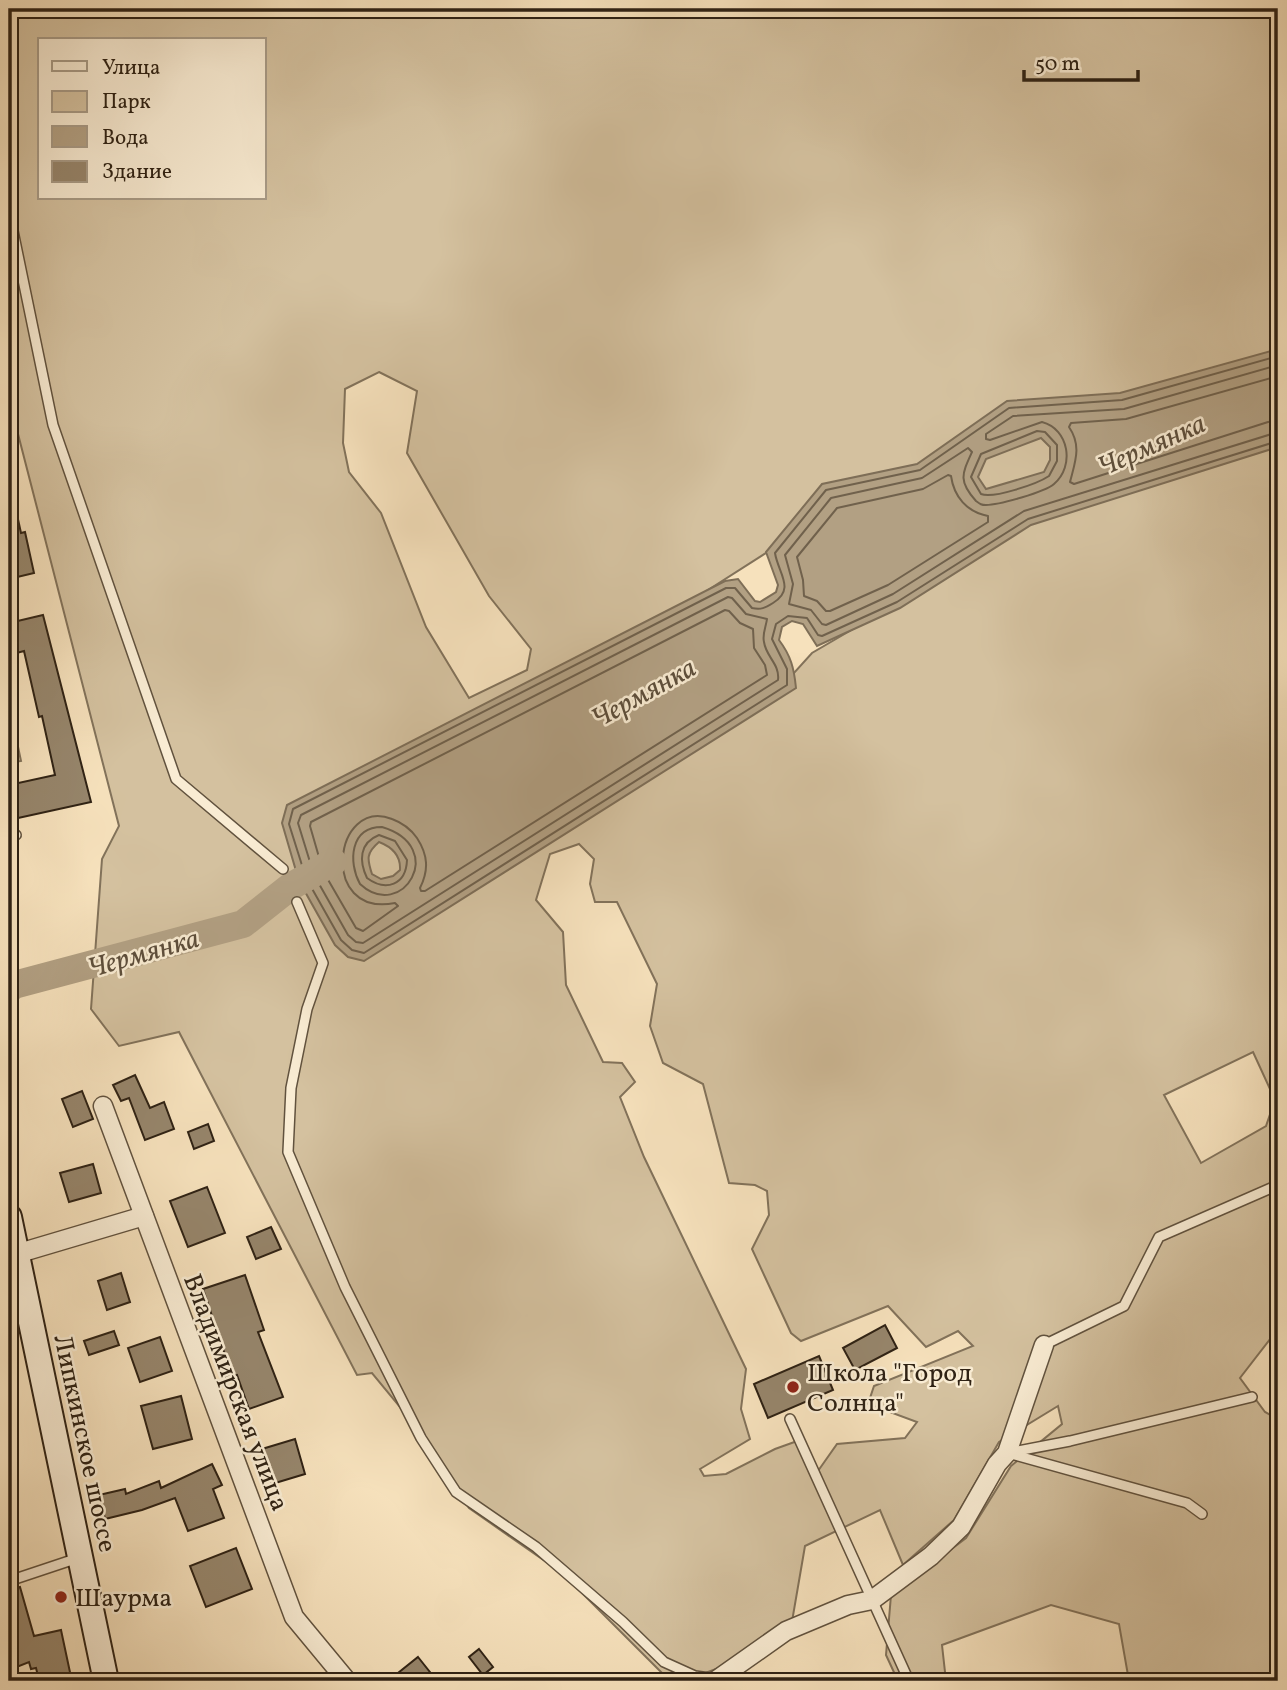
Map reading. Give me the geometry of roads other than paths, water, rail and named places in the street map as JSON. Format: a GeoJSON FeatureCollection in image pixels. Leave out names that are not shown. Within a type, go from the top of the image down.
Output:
{"type":"FeatureCollection","features":[{"type":"Feature","properties":{"kind":"street","name":"Владимирская улица"},"geometry":{"type":"LineString","coordinates":[[103,1106],[294,1617],[347,1681]]}},
{"type":"Feature","properties":{"kind":"street"},"geometry":{"type":"LineString","coordinates":[[16,1254],[144,1216]]}},
{"type":"Feature","properties":{"kind":"street","name":"Липкинское шоссе"},"geometry":{"type":"LineString","coordinates":[[9,1217],[80,1557],[101,1680]]}},
{"type":"Feature","properties":{"kind":"street"},"geometry":{"type":"LineString","coordinates":[[717,1680],[786,1631],[848,1605],[872,1600],[931,1556],[961,1527],[997,1464],[1007,1453],[1044,1345]]}},
{"type":"Feature","properties":{"kind":"lane"},"geometry":{"type":"LineString","coordinates":[[9,219],[53,425],[176,779],[283,869]]}},
{"type":"Feature","properties":{"kind":"lane"},"geometry":{"type":"LineString","coordinates":[[298,902],[323,963],[307,1009],[291,1088],[288,1152],[345,1287],[421,1438],[456,1492],[536,1547],[623,1622],[664,1662],[695,1676],[717,1680]]}},
{"type":"Feature","properties":{"kind":"lane"},"geometry":{"type":"LineString","coordinates":[[1044,1345],[1124,1306],[1159,1237],[1278,1185]]}},
{"type":"Feature","properties":{"kind":"lane"},"geometry":{"type":"LineString","coordinates":[[1007,1453],[1070,1441],[1252,1397]]}},
{"type":"Feature","properties":{"kind":"lane"},"geometry":{"type":"LineString","coordinates":[[790,1419],[909,1681]]}},
{"type":"Feature","properties":{"kind":"lane"},"geometry":{"type":"LineString","coordinates":[[1007,1453],[1187,1503],[1202,1514]]}},
{"type":"Feature","properties":{"kind":"lane"},"geometry":{"type":"LineString","coordinates":[[9,1581],[80,1557]]}},
{"type":"Feature","properties":{"kind":"water"},"geometry":{"type":"Polygon","coordinates":[[[1278,349],[1278,447],[1031,525],[900,608],[817,646],[803,624],[792,621],[782,627],[779,640],[791,663],[796,688],[364,961],[348,957],[335,945],[299,881],[282,823],[287,805],[725,581],[738,579],[755,601],[760,602],[776,592],[778,585],[766,552],[822,484],[917,464],[1007,401],[1120,393],[1278,349]],[[1041,438],[986,459],[978,477],[986,489],[1044,472],[1050,460],[1050,447],[1041,438]],[[379,842],[370,853],[369,860],[372,874],[381,879],[393,876],[400,870],[400,865],[395,852],[379,842]]]}},
{"type":"Feature","properties":{"kind":"waterway","name":"Чермянка"},"geometry":{"type":"LineString","coordinates":[[9,989],[14,985],[243,924],[290,887],[333,862]]}},
{"type":"Feature","properties":{"kind":"place","name":"Школа \"Город Cолнца\""},"geometry":{"type":"Point","coordinates":[793,1387]}},
{"type":"Feature","properties":{"kind":"place","name":"Шаурма"},"geometry":{"type":"Point","coordinates":[61,1597]}}]}
